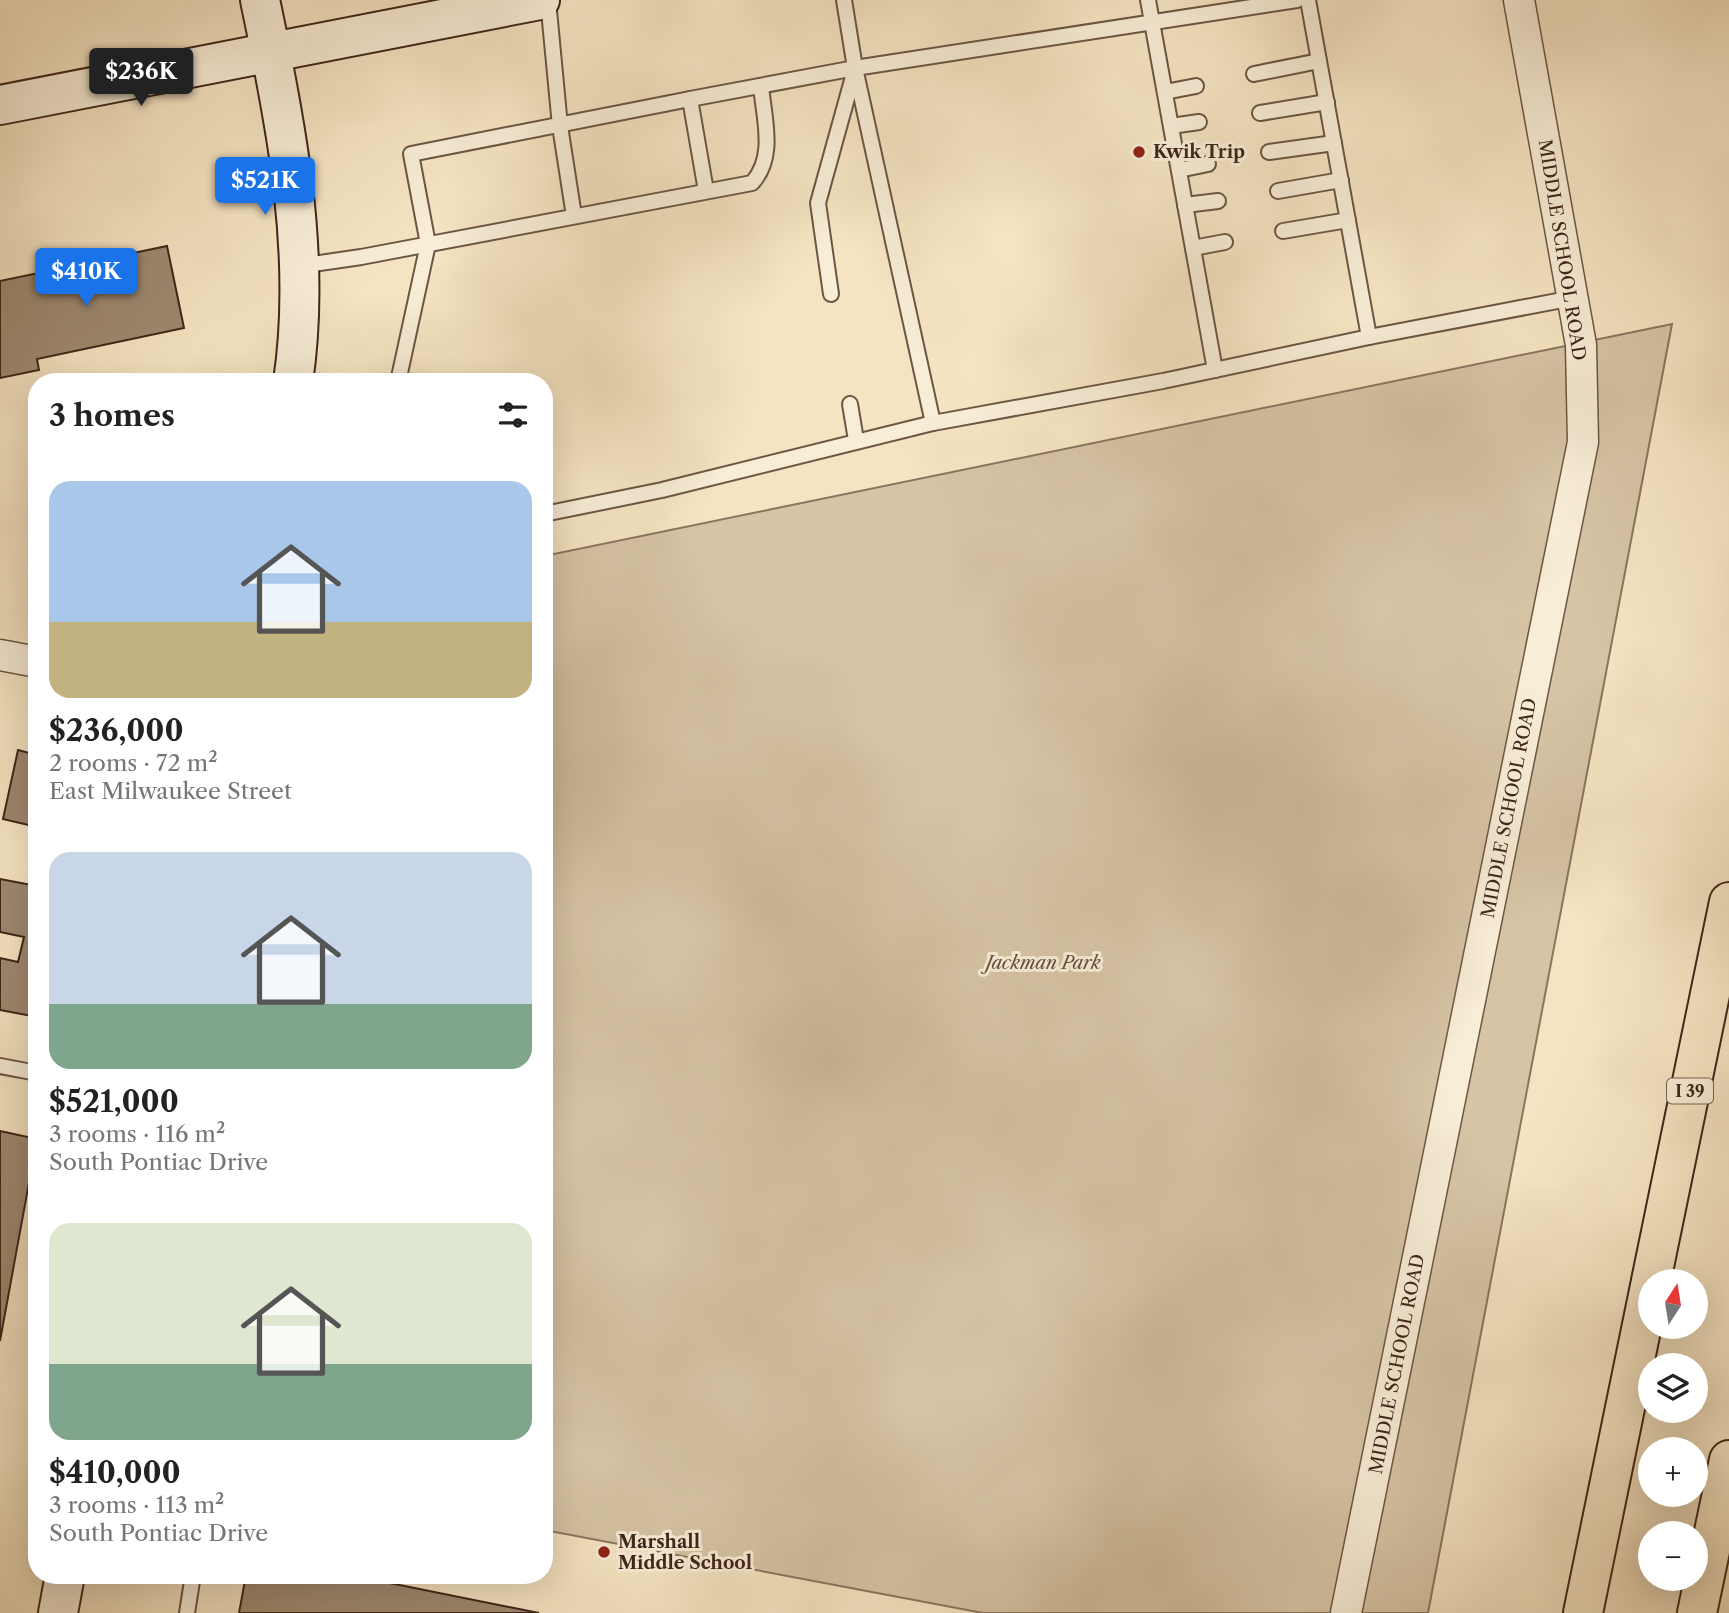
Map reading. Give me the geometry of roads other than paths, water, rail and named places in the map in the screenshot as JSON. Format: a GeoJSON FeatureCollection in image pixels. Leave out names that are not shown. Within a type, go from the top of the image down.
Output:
{"type":"FeatureCollection","features":[{"type":"Feature","properties":{"kind":"highway","name":"I 39"},"geometry":{"type":"LineString","coordinates":[[1654,1269],[1729,902]]}},
{"type":"Feature","properties":{"kind":"highway","name":"I 39"},"geometry":{"type":"LineString","coordinates":[[1583,1613],[1639,1339]]}},
{"type":"Feature","properties":{"kind":"highway"},"geometry":{"type":"LineString","coordinates":[[1697,1613],[1729,1460]]}},
{"type":"Feature","properties":{"kind":"main road"},"geometry":{"type":"LineString","coordinates":[[260,0],[271,52],[299,266],[298,351],[294,373]]}},
{"type":"Feature","properties":{"kind":"main road"},"geometry":{"type":"LineString","coordinates":[[0,106],[540,0]]}},
{"type":"Feature","properties":{"kind":"main road"},"geometry":{"type":"LineString","coordinates":[[58,1613],[63,1584]]}},
{"type":"Feature","properties":{"kind":"street","name":"MIDDLE SCHOOL ROAD"},"geometry":{"type":"LineString","coordinates":[[1346,1613],[1583,442],[1581,345],[1519,0]]}},
{"type":"Feature","properties":{"kind":"street"},"geometry":{"type":"LineString","coordinates":[[0,655],[28,660]]}},
{"type":"Feature","properties":{"kind":"lane"},"geometry":{"type":"LineString","coordinates":[[548,0],[560,126],[574,216]]}},
{"type":"Feature","properties":{"kind":"lane"},"geometry":{"type":"LineString","coordinates":[[844,0],[855,68],[933,423]]}},
{"type":"Feature","properties":{"kind":"lane"},"geometry":{"type":"LineString","coordinates":[[1148,0],[1215,370]]}},
{"type":"Feature","properties":{"kind":"lane"},"geometry":{"type":"LineString","coordinates":[[400,373],[428,244],[411,154],[855,68],[1297,0]]}},
{"type":"Feature","properties":{"kind":"lane"},"geometry":{"type":"LineString","coordinates":[[1308,0],[1369,337]]}},
{"type":"Feature","properties":{"kind":"lane"},"geometry":{"type":"LineString","coordinates":[[1254,74],[1320,61]]}},
{"type":"Feature","properties":{"kind":"lane"},"geometry":{"type":"LineString","coordinates":[[831,295],[818,203],[855,68]]}},
{"type":"Feature","properties":{"kind":"lane"},"geometry":{"type":"LineString","coordinates":[[299,266],[752,183],[763,171],[767,154],[761,86]]}},
{"type":"Feature","properties":{"kind":"lane"},"geometry":{"type":"LineString","coordinates":[[1165,92],[1196,86]]}},
{"type":"Feature","properties":{"kind":"lane"},"geometry":{"type":"LineString","coordinates":[[690,99],[706,191]]}},
{"type":"Feature","properties":{"kind":"lane"},"geometry":{"type":"LineString","coordinates":[[1260,113],[1327,102]]}},
{"type":"Feature","properties":{"kind":"lane"},"geometry":{"type":"LineString","coordinates":[[1171,126],[1199,122]]}},
{"type":"Feature","properties":{"kind":"lane"},"geometry":{"type":"LineString","coordinates":[[1269,152],[1334,143]]}},
{"type":"Feature","properties":{"kind":"lane"},"geometry":{"type":"LineString","coordinates":[[1179,170],[1208,164]]}},
{"type":"Feature","properties":{"kind":"lane"},"geometry":{"type":"LineString","coordinates":[[1278,191],[1341,180]]}},
{"type":"Feature","properties":{"kind":"lane"},"geometry":{"type":"LineString","coordinates":[[1185,205],[1218,201]]}},
{"type":"Feature","properties":{"kind":"lane"},"geometry":{"type":"LineString","coordinates":[[1283,231],[1348,219]]}},
{"type":"Feature","properties":{"kind":"lane"},"geometry":{"type":"LineString","coordinates":[[1193,248],[1225,242]]}},
{"type":"Feature","properties":{"kind":"lane"},"geometry":{"type":"LineString","coordinates":[[553,512],[662,490],[933,423],[1573,298]]}},
{"type":"Feature","properties":{"kind":"lane"},"geometry":{"type":"LineString","coordinates":[[850,404],[856,440]]}},
{"type":"Feature","properties":{"kind":"lane"},"geometry":{"type":"LineString","coordinates":[[0,1066],[28,1071]]}},
{"type":"Feature","properties":{"kind":"lane"},"geometry":{"type":"LineString","coordinates":[[187,1613],[192,1584]]}},
{"type":"Feature","properties":{"kind":"place","name":"Kwik Trip"},"geometry":{"type":"Point","coordinates":[1139,152]}},
{"type":"Feature","properties":{"kind":"place","name":"Marshall Middle School"},"geometry":{"type":"Point","coordinates":[604,1552]}},
{"type":"Feature","properties":{"kind":"park label","name":"Jackman Park"},"geometry":{"type":"Point","coordinates":[1043,963]}}]}
